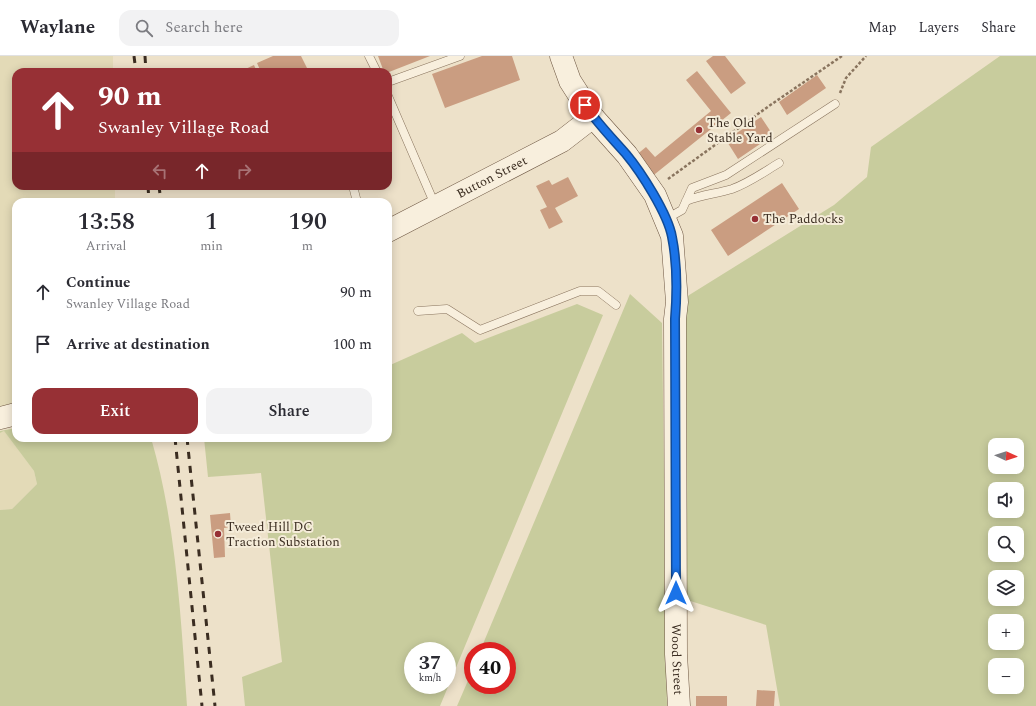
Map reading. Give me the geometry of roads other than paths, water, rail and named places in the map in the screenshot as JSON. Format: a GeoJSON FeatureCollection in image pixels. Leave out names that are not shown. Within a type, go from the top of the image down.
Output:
{"type":"FeatureCollection","features":[{"type":"Feature","properties":{"kind":"street","name":"Wood Street"},"geometry":{"type":"LineString","coordinates":[[561,56],[570,81],[593,117],[627,155],[655,196],[672,236],[677,302],[676,654],[679,706]]}},
{"type":"Feature","properties":{"kind":"street","name":"Button Street"},"geometry":{"type":"LineString","coordinates":[[392,229],[435,205],[562,141],[593,117]]}},
{"type":"Feature","properties":{"kind":"street"},"geometry":{"type":"LineString","coordinates":[[0,418],[12,415]]}},
{"type":"Feature","properties":{"kind":"lane"},"geometry":{"type":"LineString","coordinates":[[369,56],[375,68]]}},
{"type":"Feature","properties":{"kind":"lane"},"geometry":{"type":"LineString","coordinates":[[392,81],[460,56]]}},
{"type":"Feature","properties":{"kind":"lane"},"geometry":{"type":"LineString","coordinates":[[665,220],[682,210],[692,188],[726,175],[835,104]]}},
{"type":"Feature","properties":{"kind":"lane"},"geometry":{"type":"LineString","coordinates":[[392,105],[435,205]]}},
{"type":"Feature","properties":{"kind":"lane"},"geometry":{"type":"LineString","coordinates":[[686,201],[702,194],[731,189],[743,184],[779,163]]}},
{"type":"Feature","properties":{"kind":"lane"},"geometry":{"type":"LineString","coordinates":[[418,311],[447,309],[480,330],[580,291],[598,291],[616,305]]}},
{"type":"Feature","properties":{"kind":"railway"},"geometry":{"type":"LineString","coordinates":[[134,56],[136,68]]}},
{"type":"Feature","properties":{"kind":"railway"},"geometry":{"type":"LineString","coordinates":[[145,56],[146,68]]}},
{"type":"Feature","properties":{"kind":"railway"},"geometry":{"type":"LineString","coordinates":[[148,190],[149,198]]}},
{"type":"Feature","properties":{"kind":"railway"},"geometry":{"type":"LineString","coordinates":[[160,190],[160,198]]}},
{"type":"Feature","properties":{"kind":"railway"},"geometry":{"type":"LineString","coordinates":[[175,442],[202,706]]}},
{"type":"Feature","properties":{"kind":"railway"},"geometry":{"type":"LineString","coordinates":[[187,442],[215,706]]}},
{"type":"Feature","properties":{"kind":"place","name":"The Old Stable Yard"},"geometry":{"type":"Point","coordinates":[699,130]}},
{"type":"Feature","properties":{"kind":"place","name":"The Paddocks"},"geometry":{"type":"Point","coordinates":[755,219]}},
{"type":"Feature","properties":{"kind":"place","name":"Tweed Hill DC Traction Substation"},"geometry":{"type":"Point","coordinates":[218,534]}}]}
